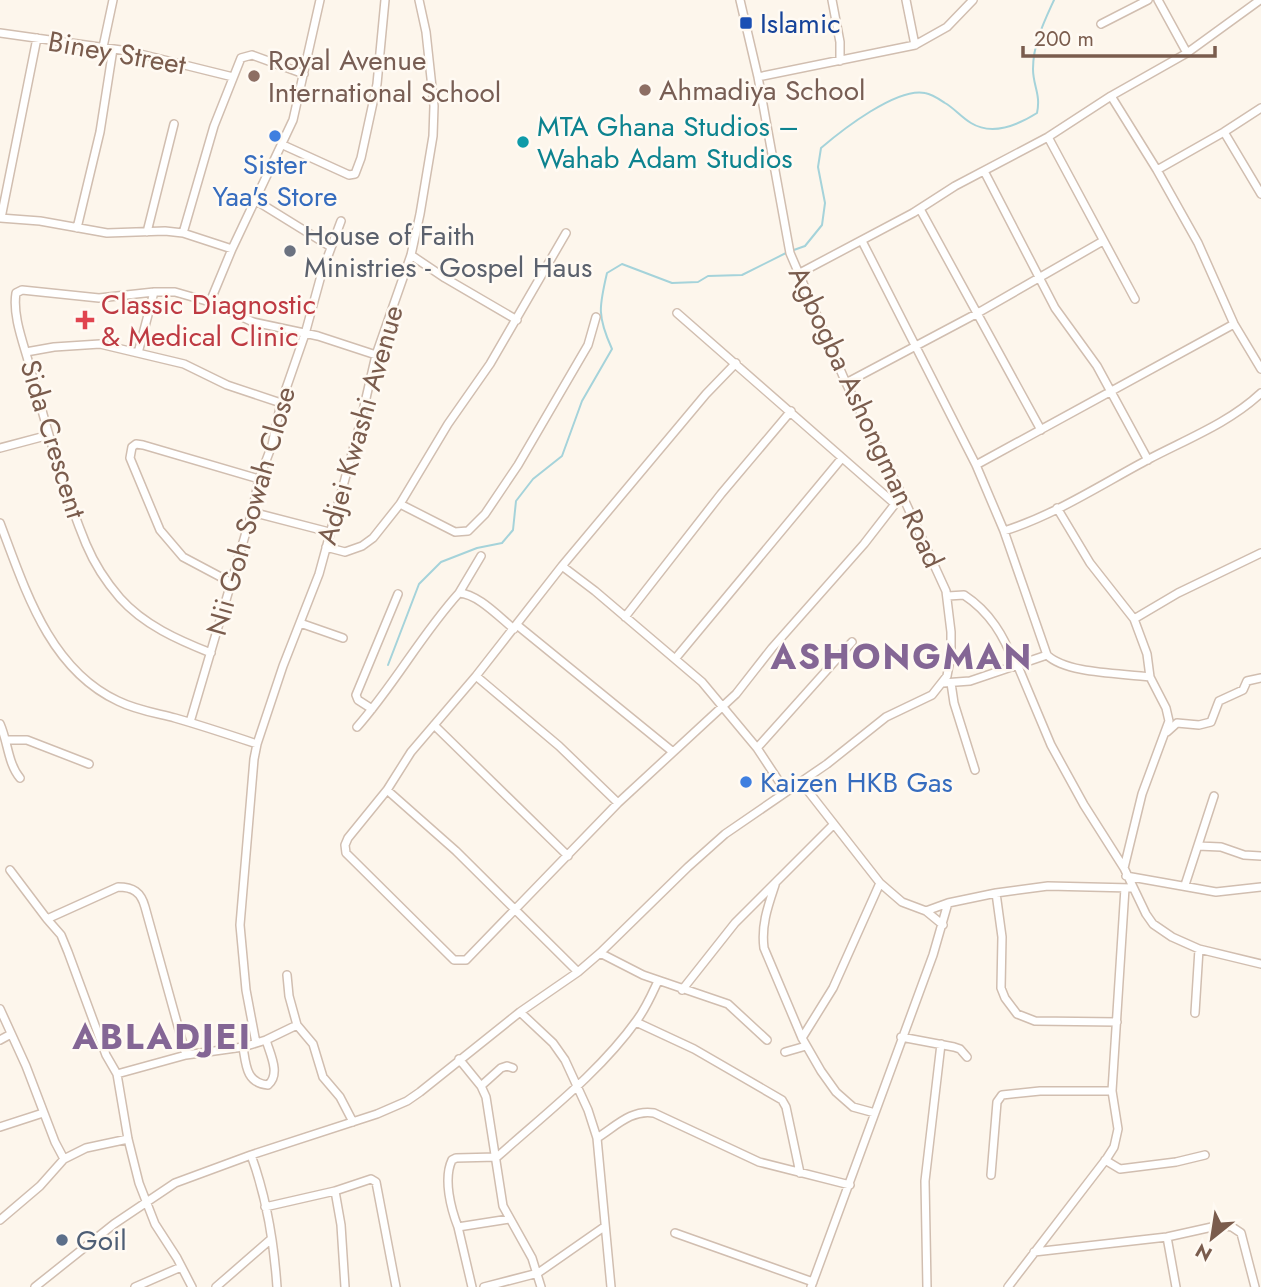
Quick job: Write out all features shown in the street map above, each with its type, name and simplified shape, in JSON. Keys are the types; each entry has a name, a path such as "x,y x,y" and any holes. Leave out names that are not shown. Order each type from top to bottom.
{"street":[{"path":"103,47 113,0"},
{"path":"210,302 232,248 293,120 320,0"},
{"path":"283,145 349,175 355,174 377,84 385,0"},
{"name":"Adjei Kwashi Avenue","path":"256,1043 246,990 240,925 257,744 283,666 319,573 376,355 411,255 420,214 433,136 434,106 426,32 419,0"},
{"name":"Agbogba Ashongman Road","path":"740,0 758,77 784,227 797,274 948,596 951,632 947,683"},
{"path":"832,0 840,42 840,61"},
{"path":"906,0 915,44"},
{"path":"758,77 915,44 931,38 947,27 973,0"},
{"path":"1101,24 1148,0"},
{"path":"1158,0 1187,53"},
{"path":"797,274 862,241 955,186 1048,136 1187,53 1260,0"},
{"name":"Biney Street","path":"0,33 113,48 233,77"},
{"path":"37,38 1,218 40,221 107,233 183,233 232,248"},
{"path":"77,228 100,132 113,48"},
{"path":"183,233 214,126 241,58 252,55 304,74"},
{"path":"1111,96 1198,243 1234,324 1261,369"},
{"path":"1157,170 1261,108"},
{"path":"147,232 174,124"},
{"path":"1224,132 1261,194"},
{"path":"1048,136 1135,299"},
{"path":"984,171 1055,308 1097,366 1148,460"},
{"path":"255,200 331,247"},
{"path":"920,209 1041,430"},
{"name":"Nii Goh Sowah Close","path":"190,722 232,583 259,479 272,445 281,403 341,221"},
{"path":"326,547 345,552 362,546 373,538 400,504 417,472 517,320 566,233"},
{"path":"862,241 976,465 1004,531 1047,655 1054,662 1070,668 1150,677"},
{"path":"846,383 976,314 1103,241"},
{"path":"411,255 517,320"},
{"name":"Sida Crescent","path":"211,653 140,617 118,597 87,546 49,435 17,316 15,296 18,291 99,298 175,292 210,302 253,322 318,335 376,355"},
{"path":"138,353 154,292"},
{"path":"677,313 895,504"},
{"path":"400,504 455,532 468,531 485,514 512,476 588,345 596,317"},
{"path":"976,465 1234,324"},
{"path":"26,352 100,344 184,364 228,385 281,403"},
{"path":"736,363 706,394 562,566 516,627 411,752 387,790 348,838 346,853 454,960 466,960 618,803 723,707 903,497"},
{"path":"1004,531 1058,508 1242,410 1261,393"},
{"path":"625,617 721,494 791,411"},
{"path":"0,448 49,435"},
{"path":"232,583 183,557 160,530 136,477 130,458 132,447 136,444 143,445 259,479"},
{"path":"675,659 842,458"},
{"path":"1058,508 1090,563 1133,619 1147,653 1150,677 1166,708 1169,721 1142,794 1125,872"},
{"path":"252,512 329,532"},
{"path":"0,523 25,590 41,623 55,646 86,681 121,703 257,744"},
{"path":"1133,619 1178,593 1261,553"},
{"path":"357,727 369,707 402,671 481,556"},
{"path":"562,566 702,682 757,748 786,792"},
{"path":"458,593 473,598 516,627 673,752"},
{"path":"369,707 358,700 356,695 398,594"},
{"path":"948,596 964,595 991,619 1004,640 1051,744 1125,872 1129,888 1112,1091 1118,1129 1114,1147 1008,1287"},
{"path":"300,624 344,638"},
{"path":"757,748 852,642"},
{"path":"35,1287 146,1201 175,1183 407,1101 432,1084 459,1059 520,1012 578,972 725,834 801,782 886,717 932,695 947,683 970,681 1047,655"},
{"path":"476,676 528,718 618,803"},
{"path":"1166,733 1177,723 1199,725 1211,722 1219,701 1243,690 1247,681 1261,678"},
{"path":"947,683 975,770"},
{"path":"0,724 14,770 20,778"},
{"path":"434,725 568,856"},
{"path":"7,740 27,740 89,764"},
{"path":"801,782 880,883 902,901 926,911 943,925"},
{"path":"387,790 436,833 578,972"},
{"path":"1185,885 1214,796"},
{"path":"682,990 735,923 833,825"},
{"path":"1198,846 1221,847 1244,855 1261,856"},
{"path":"10,870 61,935 68,951 106,1055 117,1074 139,1183 155,1224 192,1287"},
{"path":"1125,872 1227,892 1261,887"},
{"path":"802,1038 833,988 880,883"},
{"path":"775,885 765,914 764,948 802,1038 836,1092 853,1107 875,1113"},
{"path":"926,911 948,903 996,893 1070,885 1129,888"},
{"path":"47,919 118,887 128,887 136,891 145,906 186,1055"},
{"path":"1129,888 1153,924 1172,937 1199,949 1261,964"},
{"path":"996,893 1002,937 1002,988 1005,998 1017,1014 1035,1021 1117,1022"},
{"path":"675,1233 812,1284 943,925 948,903"},
{"path":"1195,1013 1199,949"},
{"path":"600,953 658,981 728,1004 767,1040"},
{"path":"287,975 289,996 297,1025 313,1044 323,1077 340,1097 353,1122"},
{"path":"472,1287 451,1204 450,1164 456,1158 496,1157 579,1085 636,1022 658,981"},
{"path":"0,1009 64,1159"},
{"path":"520,1012 553,1043 579,1085 597,1138 611,1287"},
{"path":"636,1022 694,1049 782,1100 786,1107 800,1173"},
{"path":"117,1074 186,1055 243,1047 266,1040 297,1025"},
{"path":"0,1040 11,1034"},
{"path":"901,1037 960,1049 967,1057"},
{"path":"243,1047 247,1071 251,1078 258,1084 268,1085 273,1082 275,1074 266,1040"},
{"path":"927,1287 925,1181 941,1045"},
{"path":"785,1052 806,1046"},
{"path":"459,1059 481,1086 486,1097 500,1196 509,1219 532,1258 541,1287"},
{"path":"481,1086 501,1068 513,1068"},
{"path":"991,1175 997,1102 1002,1095 1040,1091 1112,1091"},
{"path":"0,1127 44,1113"},
{"path":"597,1138 635,1114 654,1113 759,1162 850,1185"},
{"path":"0,1220 40,1186 64,1159 86,1148 128,1139"},
{"path":"251,1155 265,1207 277,1287"},
{"path":"1105,1160 1120,1169 1176,1162 1205,1155"},
{"path":"265,1207 335,1191 371,1179 376,1182 396,1287"},
{"path":"335,1191 341,1225 345,1287"},
{"path":"458,1227 509,1219"},
{"path":"1034,1252 1167,1237 1221,1225 1241,1233 1255,1287"},
{"path":"484,1287 538,1273 604,1227"},
{"path":"1167,1237 1176,1287"},
{"path":"216,1287 270,1240"},
{"path":"135,1287 181,1267"}],"waterway":[{"path":"791,251 805,246 822,225 825,203 818,167 821,148 885,103 913,93 928,94 971,123 988,129 1013,125 1037,113 1033,60 1040,33 1054,0"},
{"path":"388,665 419,584 441,562 477,548 502,543 513,530 516,501 533,479 562,456 582,401 612,349 601,311 607,273 622,264 672,283 698,282 708,276 742,275 786,253"}],"place":[{"name":"Islamic","path":"746,23"},
{"name":"Royal Avenue International School","path":"254,76"},
{"name":"Ahmadiya School","path":"645,90"},
{"name":"Sister Yaa's Store","path":"275,136"},
{"name":"MTA Ghana Studios – Wahab Adam Studios","path":"523,142"},
{"name":"House of Faith Ministries - Gospel Haus","path":"290,251"},
{"name":"Classic Diagnostic & Medical Clinic","path":"85,320"},
{"name":"Kaizen HKB Gas","path":"746,782"},
{"name":"Goil","path":"62,1240"}],"district":[{"name":"ASHONGMAN","path":"902,657"},
{"name":"ABLADJEI","path":"162,1037"}]}
